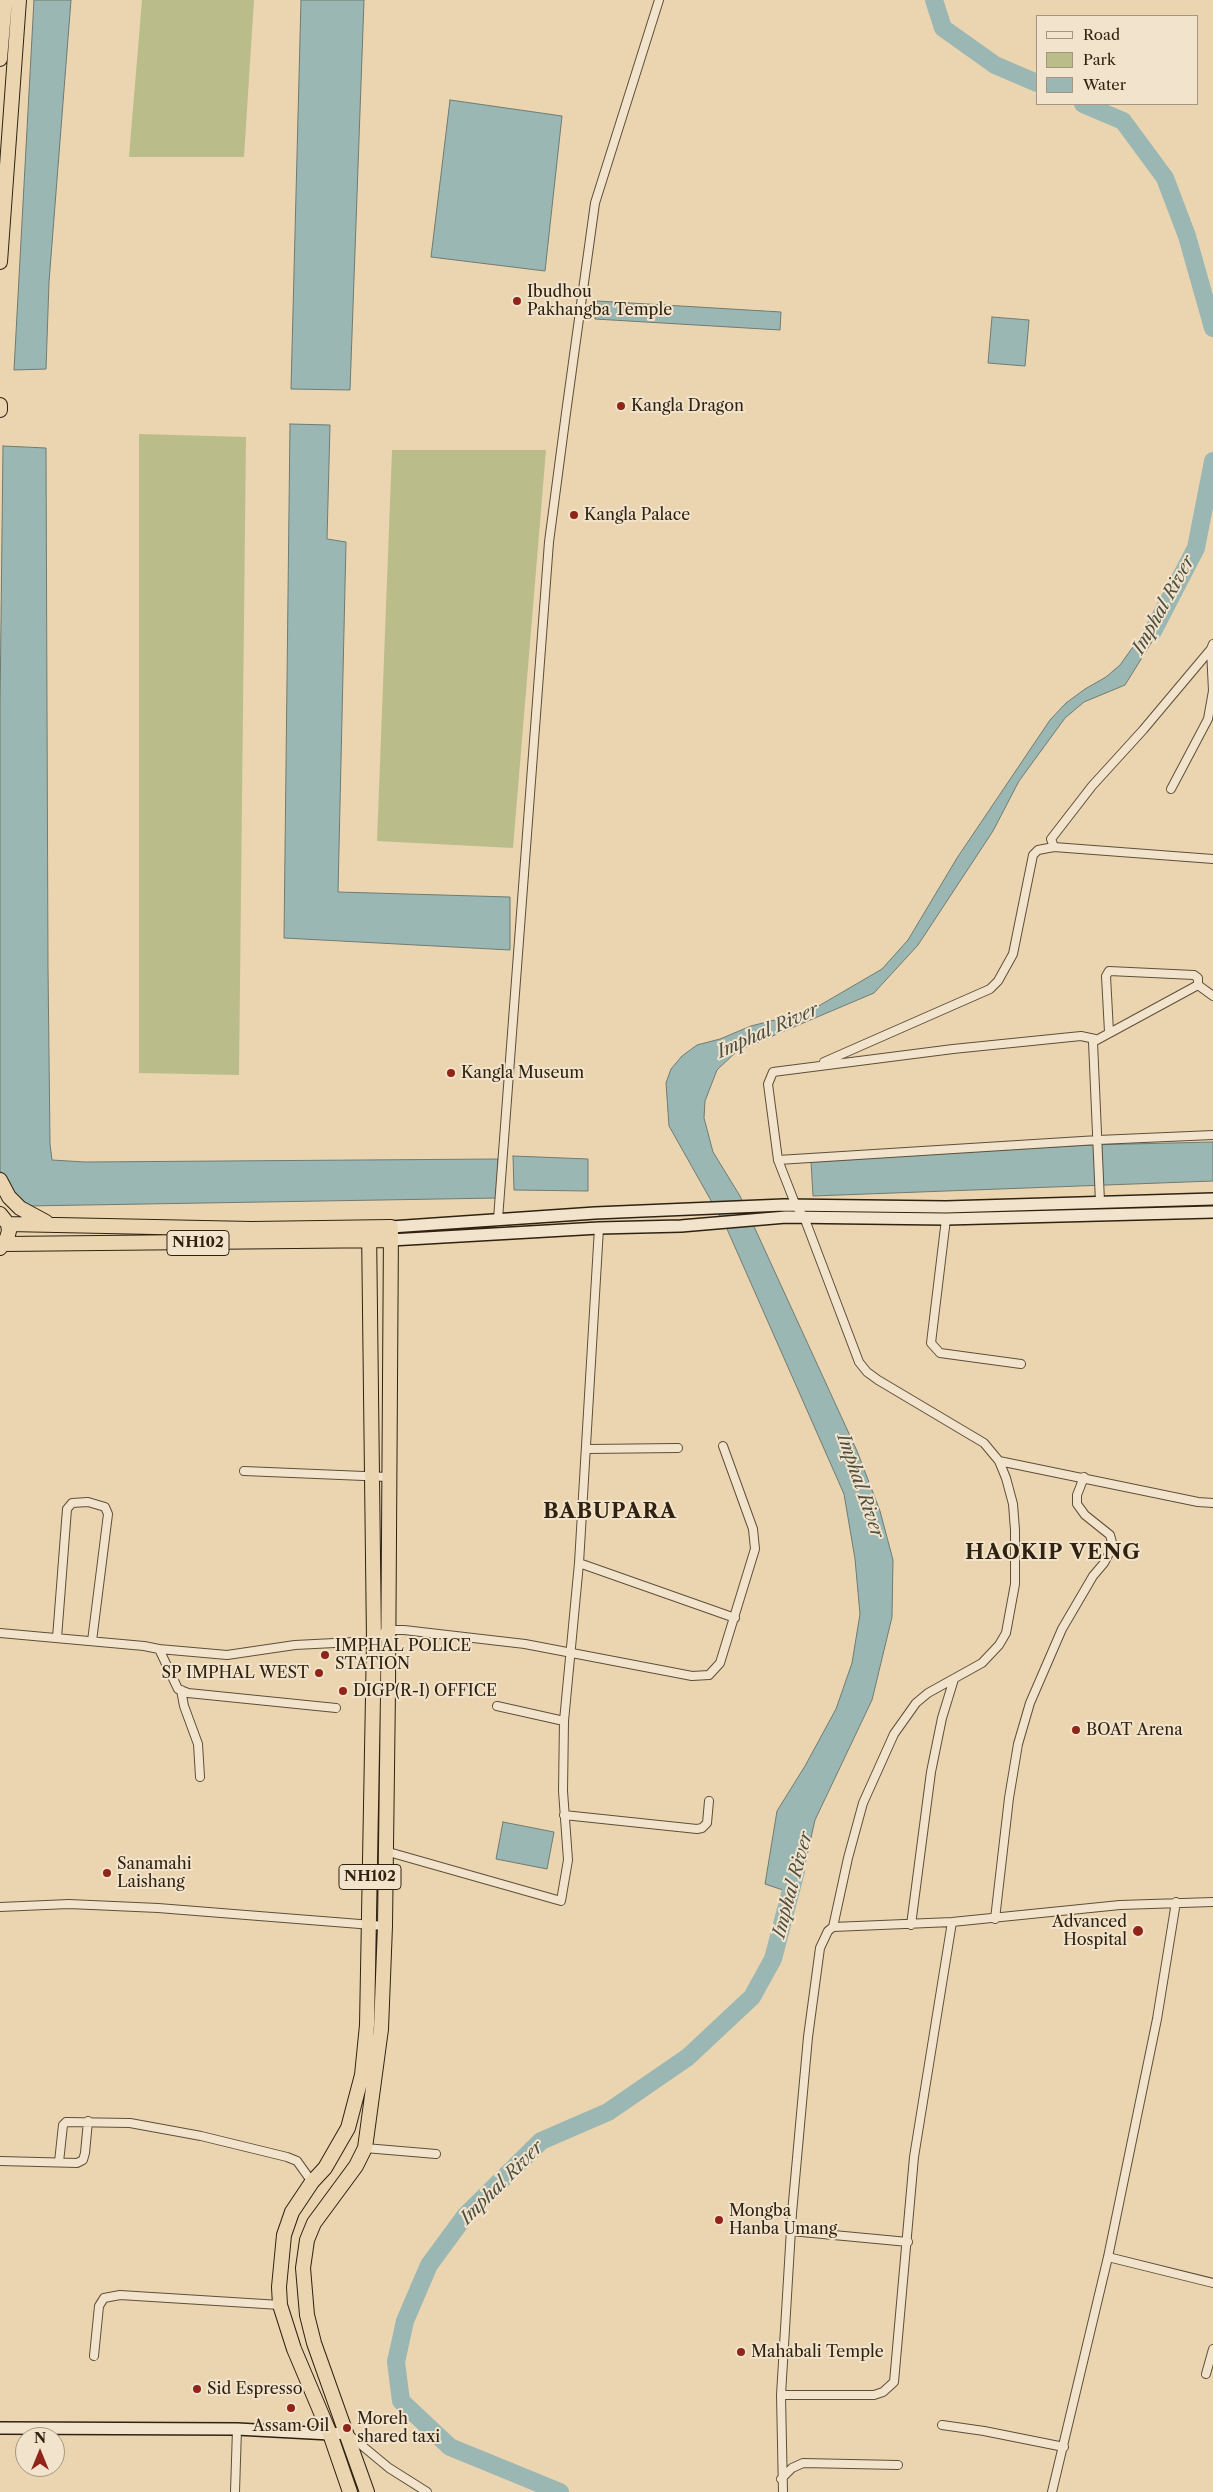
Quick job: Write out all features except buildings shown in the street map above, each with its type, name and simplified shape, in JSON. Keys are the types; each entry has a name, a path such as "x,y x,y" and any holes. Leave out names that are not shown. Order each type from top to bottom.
{"highway":[{"path":"0,59 5,0"},
{"path":"0,262 19,0"},
{"path":"0,405 0,410"},
{"path":"0,1180 9,1197 20,1208 28,1214 54,1225"},
{"path":"2,1246 7,1238 4,1219"},
{"name":"NH102","path":"4,1219 54,1225 369,1234"},
{"name":"NH102","path":"2,1246 391,1233 385,1926 381,2029 365,2148 356,2166 314,2223 306,2240 303,2268 306,2315 321,2367 367,2492"},
{"name":"NH102","path":"350,2492 330,2434 294,2349 280,2305 280,2270 284,2236 292,2212 312,2182 325,2168 348,2128 358,2096 367,2025 374,1641 369,1234"},
{"path":"372,1378 390,1378"}],"street":[{"path":"498,1220 549,542 563,433 595,203 659,0"},
{"path":"1171,789 1208,719 1213,691 1212,647"},
{"path":"1054,847 1052,836 1212,647"},
{"path":"816,1066 990,989 998,980 1013,954 1033,855 1038,850 1054,847 1213,859"},
{"path":"1109,1032 1106,976 1109,971 1194,975 1198,978 1198,985"},
{"path":"1198,985 1213,996"},
{"path":"783,2492 781,2479 781,2395 791,2231 808,2037 820,1948 824,1938 834,1927 848,1858 863,1803 890,1743 916,1703 928,1693 982,1664 1006,1633 1015,1584 1015,1530 1013,1504 999,1461 984,1443 867,1372 853,1347 804,1217 790,1206 778,1160 768,1084 769,1077 777,1071 992,1045 1080,1036 1095,1039 1198,985"},
{"path":"1095,1039 1092,1046 1100,1202"},
{"path":"778,1160 1098,1140 1213,1135"},
{"path":"391,1233 498,1220 595,1213 790,1206 946,1207 1213,1199"},
{"path":"391,1233 681,1226 804,1217 946,1219 1213,1212"},
{"path":"946,1219 931,1343 940,1353 1021,1364"},
{"path":"385,1851 561,1901 568,1860 564,1815 564,1722 580,1563 599,1228"},
{"path":"0,1633 92,1640 158,1650 227,1655 295,1645 374,1641 387,1630 435,1632 525,1644 692,1676 709,1675 720,1664 753,1560 755,1540 753,1529 723,1446"},
{"path":"587,1449 678,1448"},
{"path":"999,1461 1179,1498 1213,1503"},
{"path":"244,1470 388,1478"},
{"path":"995,1919 1009,1798 1018,1744 1030,1703 1062,1629 1093,1576 1104,1564 1113,1546 1110,1535 1085,1515 1077,1504 1077,1495 1084,1477"},
{"path":"57,1638 67,1509 72,1503 88,1502 105,1507 108,1514 92,1640"},
{"path":"580,1563 735,1618"},
{"path":"158,1650 178,1689 181,1690 336,1708"},
{"path":"911,1925 931,1772 942,1718 954,1679"},
{"path":"181,1690 184,1706 198,1744 200,1777"},
{"path":"497,1706 564,1722"},
{"path":"564,1815 697,1829 702,1828 707,1823 709,1801"},
{"path":"1052,2492 1108,2256 1157,2019 1176,1902"},
{"path":"834,1927 911,1925 995,1919 1120,1905 1213,1902"},
{"path":"0,1907 69,1904 138,1907 385,1926"},
{"path":"781,2395 874,2395 889,2388 894,2382 908,2242 914,2157 952,1922"},
{"path":"59,2162 63,2125 70,2121 88,2121 155,2127 287,2156 297,2162 312,2182"},
{"path":"0,2160 77,2163 83,2160 86,2153 88,2121"},
{"path":"365,2148 436,2154"},
{"path":"791,2231 908,2242"},
{"path":"1108,2256 1213,2284"},
{"path":"94,2356 99,2306 104,2298 120,2295 280,2305"},
{"path":"1206,2374 1213,2349"},
{"path":"942,2425 984,2431 1064,2447"},
{"path":"0,2428 237,2429 330,2434 346,2433 389,2468 427,2492"},
{"path":"235,2492 237,2429"},
{"path":"781,2479 792,2468 803,2463 898,2465"}],"green space":[{"path":"142,0 254,0 244,157 129,157"},
{"path":"139,434 246,437 239,1075 139,1073"},
{"path":"392,450 546,450 513,848 377,841"}],"water":[{"path":"34,0 71,0 49,282 46,369 14,370"},
{"path":"301,0 364,0 350,390 291,389"},
{"path":"450,100 562,116 545,271 431,257"},
{"path":"597,301 781,312 780,330 595,319"},
{"path":"992,317 1029,320 1025,366 988,363"},
{"path":"290,424 330,425 327,539 346,542 338,892 510,897 510,950 284,938"},
{"path":"3,446 46,448 48,967 50,1144 52,1160 85,1162 498,1159 498,1198 27,1206 8,1188 0,1170 0,708"},
{"path":"1165,602 1158,632 1125,685 1084,702 1065,718 1019,781 993,831 918,945 874,993 737,1051 717,1070 705,1101 704,1118 713,1152 740,1196 857,1451 880,1511 893,1560 892,1617 872,1700 815,1820 798,1895 765,1884 777,1811 805,1766 836,1709 852,1663 860,1614 855,1559 844,1494 727,1229 669,1126 666,1083 671,1069 682,1056 697,1045 720,1039 751,1026 810,1011 882,969 908,940 957,858 1050,720 1066,703 1106,677 1120,665"},
{"path":"1213,1142 1213,1181 813,1196 811,1161 1088,1145"},
{"path":"513,1156 588,1159 588,1191 514,1190"},
{"path":"503,1822 554,1832 547,1869 496,1859"}],"waterway":[{"name":"Imphal River","path":"934,0 943,28 995,65 1036,83"},
{"name":"Imphal River","path":"1085,105 1123,121 1165,178 1187,236 1213,328"},
{"name":"Imphal River","path":"1152,633 1196,548 1213,461"},
{"name":"Imphal River","path":"560,2492 450,2447 401,2401 396,2362 405,2321 429,2265 465,2216 541,2141 608,2112 688,2057 752,1997 773,1959 796,1871"}],"place":[{"name":"Ibudhou Pakhangba Temple","path":"517,301"},
{"name":"Kangla Dragon","path":"621,406"},
{"name":"Kangla Palace","path":"574,515"},
{"name":"Kangla Museum","path":"451,1073"},
{"name":"IMPHAL POLICE STATION","path":"325,1655"},
{"name":"SP IMPHAL WEST","path":"319,1673"},
{"name":"DIGP(R-I) OFFICE","path":"343,1691"},
{"name":"BOAT Arena","path":"1076,1730"},
{"name":"Sanamahi Laishang","path":"107,1873"},
{"name":"Advanced Hospital","path":"1138,1931"},
{"name":"Mongba Hanba Umang","path":"719,2220"},
{"name":"Mahabali Temple","path":"741,2352"},
{"name":"Sid Espresso","path":"197,2389"},
{"name":"Assam Oil","path":"291,2408"},
{"name":"Moreh shared taxi","path":"347,2428"}],"district":[{"name":"BABUPARA","path":"610,1512"},
{"name":"HAOKIP VENG","path":"1053,1553"}]}
